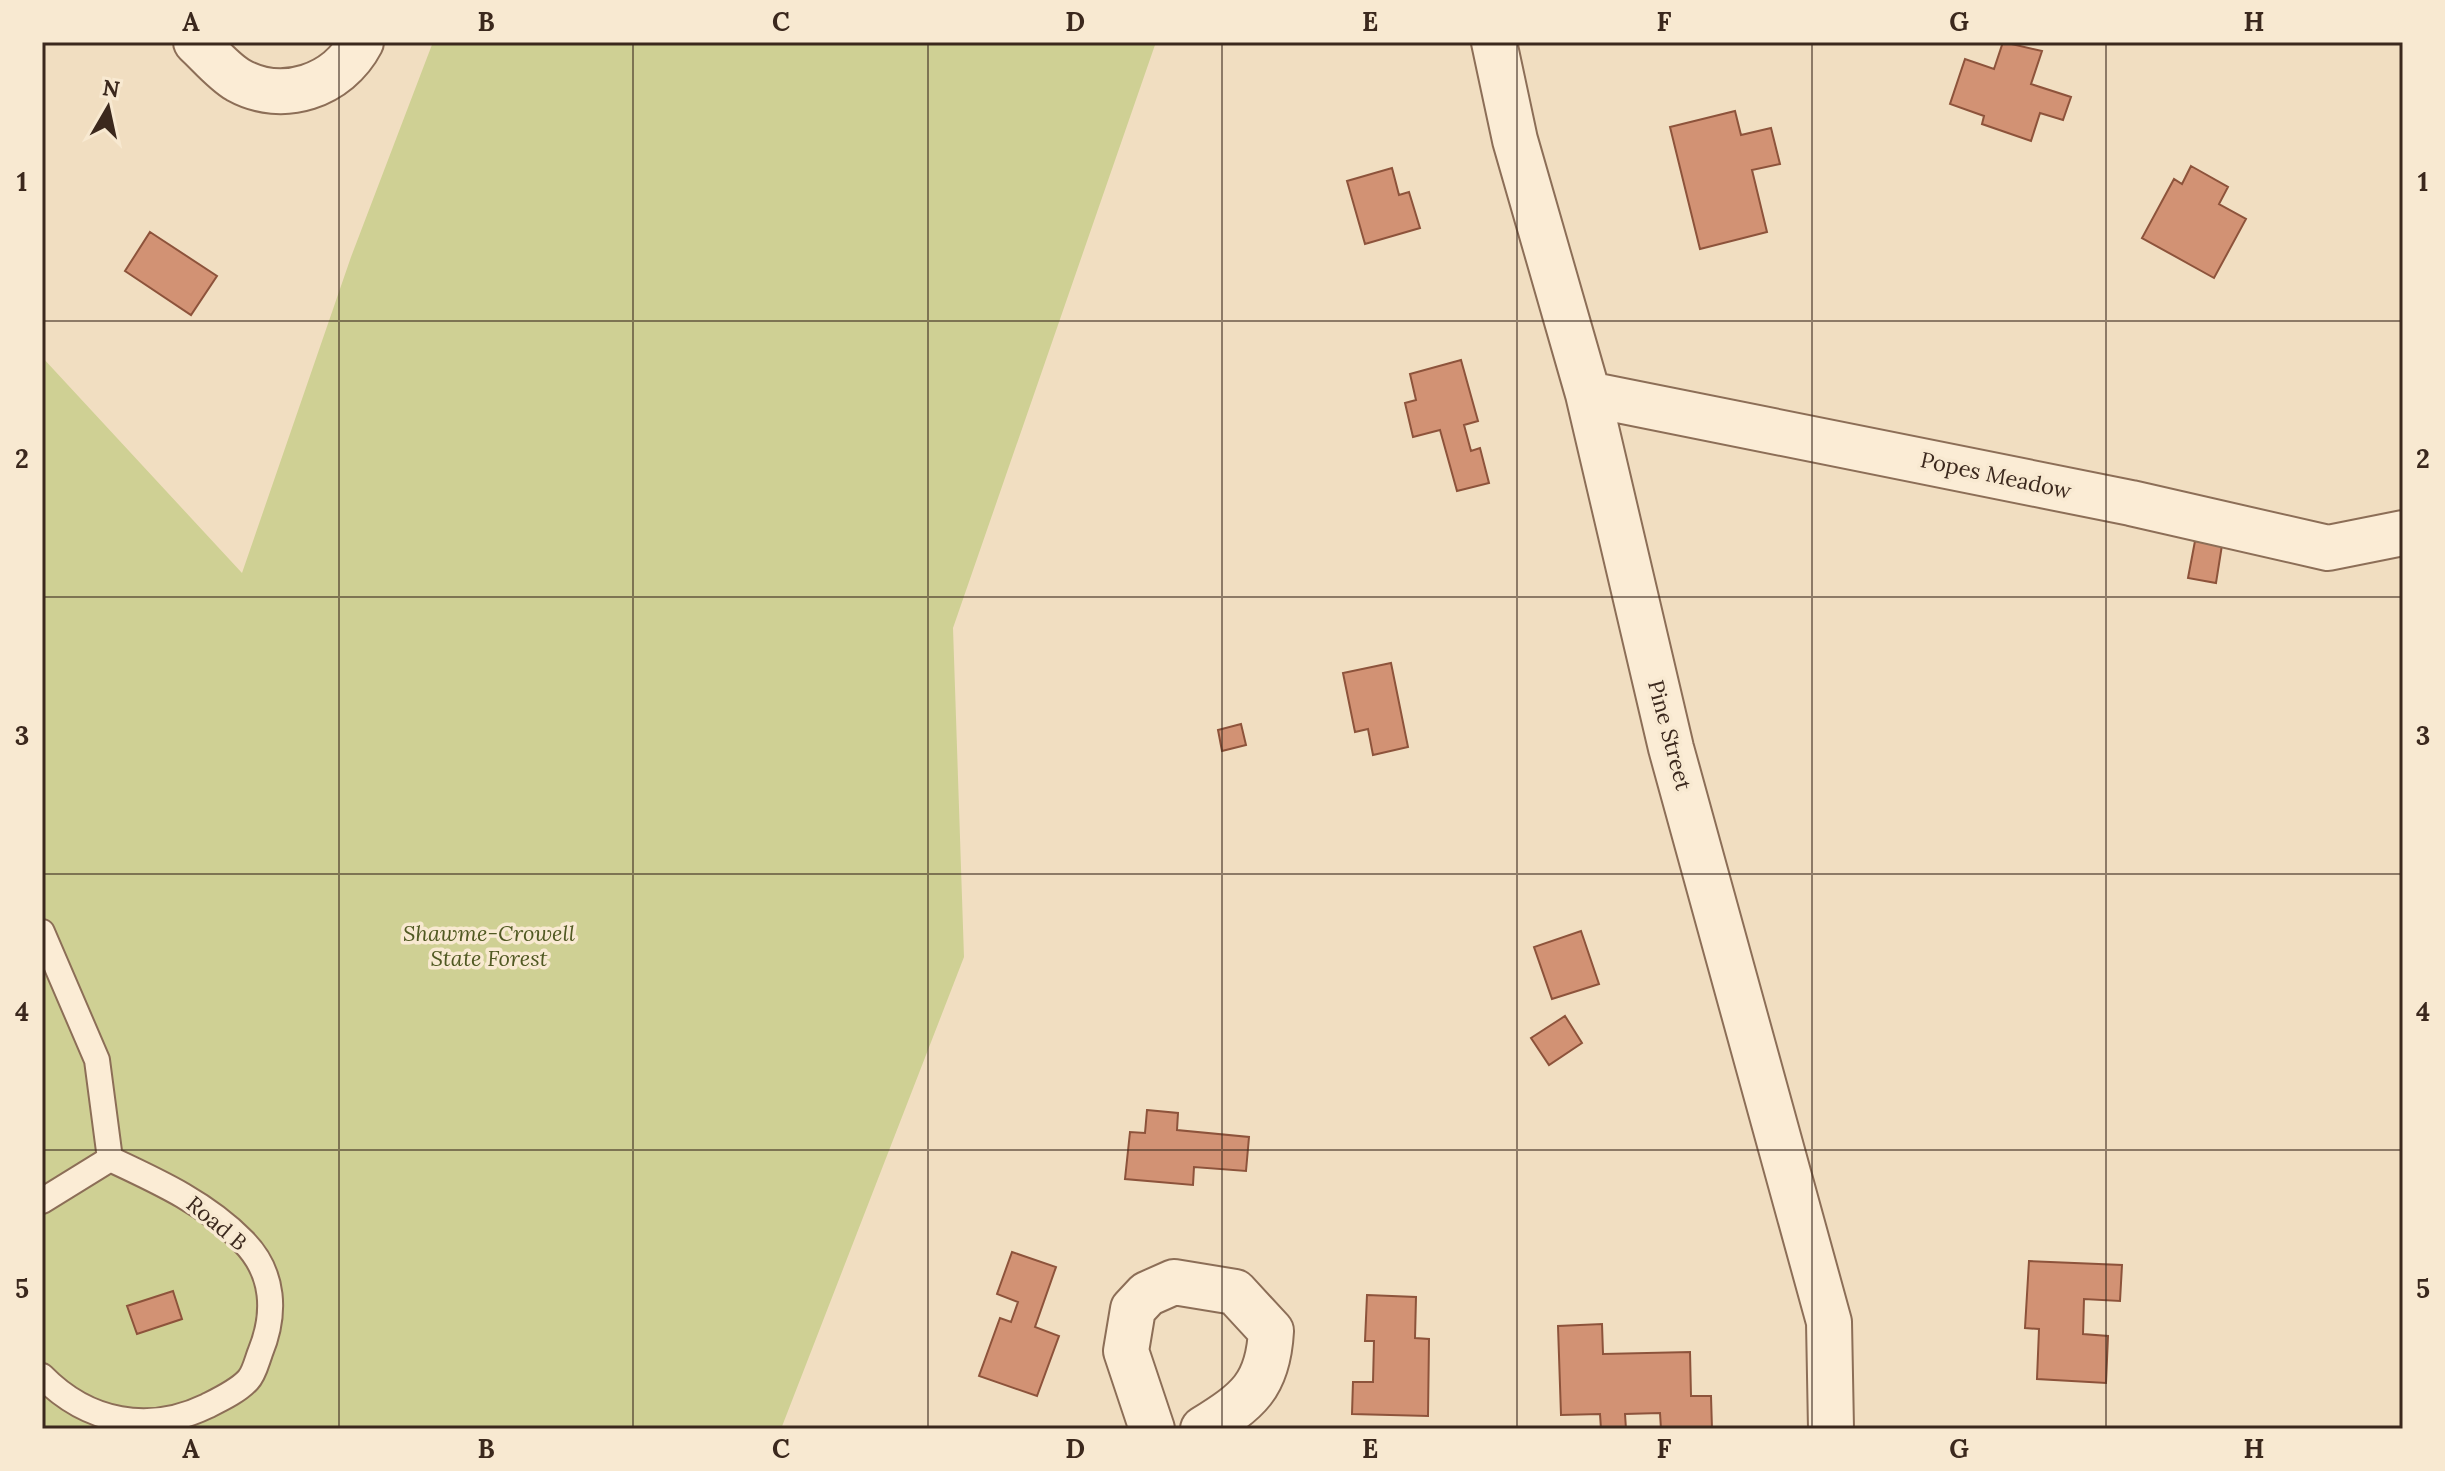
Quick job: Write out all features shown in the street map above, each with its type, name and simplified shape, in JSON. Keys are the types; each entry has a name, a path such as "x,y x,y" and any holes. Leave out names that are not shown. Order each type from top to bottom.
{"street":[{"path":"196,42 237,79 265,90 294,90 314,87 335,74 361,42"},
{"name":"Pine Street","path":"1494,42 1515,140 1588,394 1671,748 1829,1322 1831,1429"},
{"name":"Popes Meadow","path":"1588,394 2116,500 2328,548 2403,533"},
{"path":"1152,1429 1126,1351 1128,1326 1133,1309 1147,1294 1174,1282 1235,1292 1271,1331 1270,1353 1258,1387 1236,1408 1203,1429"}],"lane":[{"path":"42,932 97,1060 110,1159 42,1201"},
{"name":"Road B","path":"42,1376 60,1395 106,1417 140,1424 182,1418 221,1399 250,1379 271,1327 270,1284 245,1242 184,1195 110,1159"}],"green space":[{"name":"Shawme-Crowell State Forest","path":"433,42 1156,42 953,628 964,957 781,1429 42,1429 42,357 242,573 351,257"}],"building":[{"path":"2003,42 2042,51 2031,84 2071,97 2063,120 2040,113 2031,141 1982,124 1984,116 1950,104 1965,59 1994,69"},
{"path":"1735,111 1741,135 1771,128 1780,164 1752,170 1767,232 1700,249 1670,127"},
{"path":"2191,166 2228,187 2219,204 2246,219 2214,278 2142,238 2174,179 2182,184"},
{"path":"1392,168 1399,195 1409,192 1420,228 1365,244 1347,181"},
{"path":"150,232 217,276 191,315 125,271"},
{"path":"1461,360 1478,421 1464,425 1471,451 1480,448 1489,483 1457,491 1440,430 1413,437 1405,403 1416,400 1410,374"},
{"path":"2195,541 2222,545 2216,583 2188,578"},
{"path":"1391,663 1408,747 1373,755 1368,729 1355,732 1343,673"},
{"path":"1241,724 1246,745 1222,751 1218,730"},
{"path":"1581,931 1599,984 1552,999 1534,947"},
{"path":"1565,1016 1582,1043 1549,1065 1531,1038"},
{"path":"1147,1110 1178,1113 1177,1130 1249,1137 1246,1171 1194,1167 1193,1185 1125,1179 1130,1132 1145,1133"},
{"path":"1012,1252 1056,1267 1035,1327 1059,1336 1037,1396 979,1376 1000,1318 1011,1322 1018,1302 997,1294"},
{"path":"2029,1261 2122,1265 2120,1301 2084,1299 2083,1334 2108,1336 2106,1383 2037,1379 2039,1329 2025,1328"},
{"path":"173,1291 182,1319 137,1334 127,1306"},
{"path":"1367,1295 1416,1297 1415,1338 1429,1339 1428,1416 1352,1414 1353,1382 1373,1382 1374,1341 1365,1341"},
{"path":"1602,1324 1603,1354 1690,1352 1691,1396 1711,1396 1712,1429 1661,1429 1660,1413 1625,1414 1626,1429 1601,1429 1600,1414 1561,1415 1558,1326"}]}
